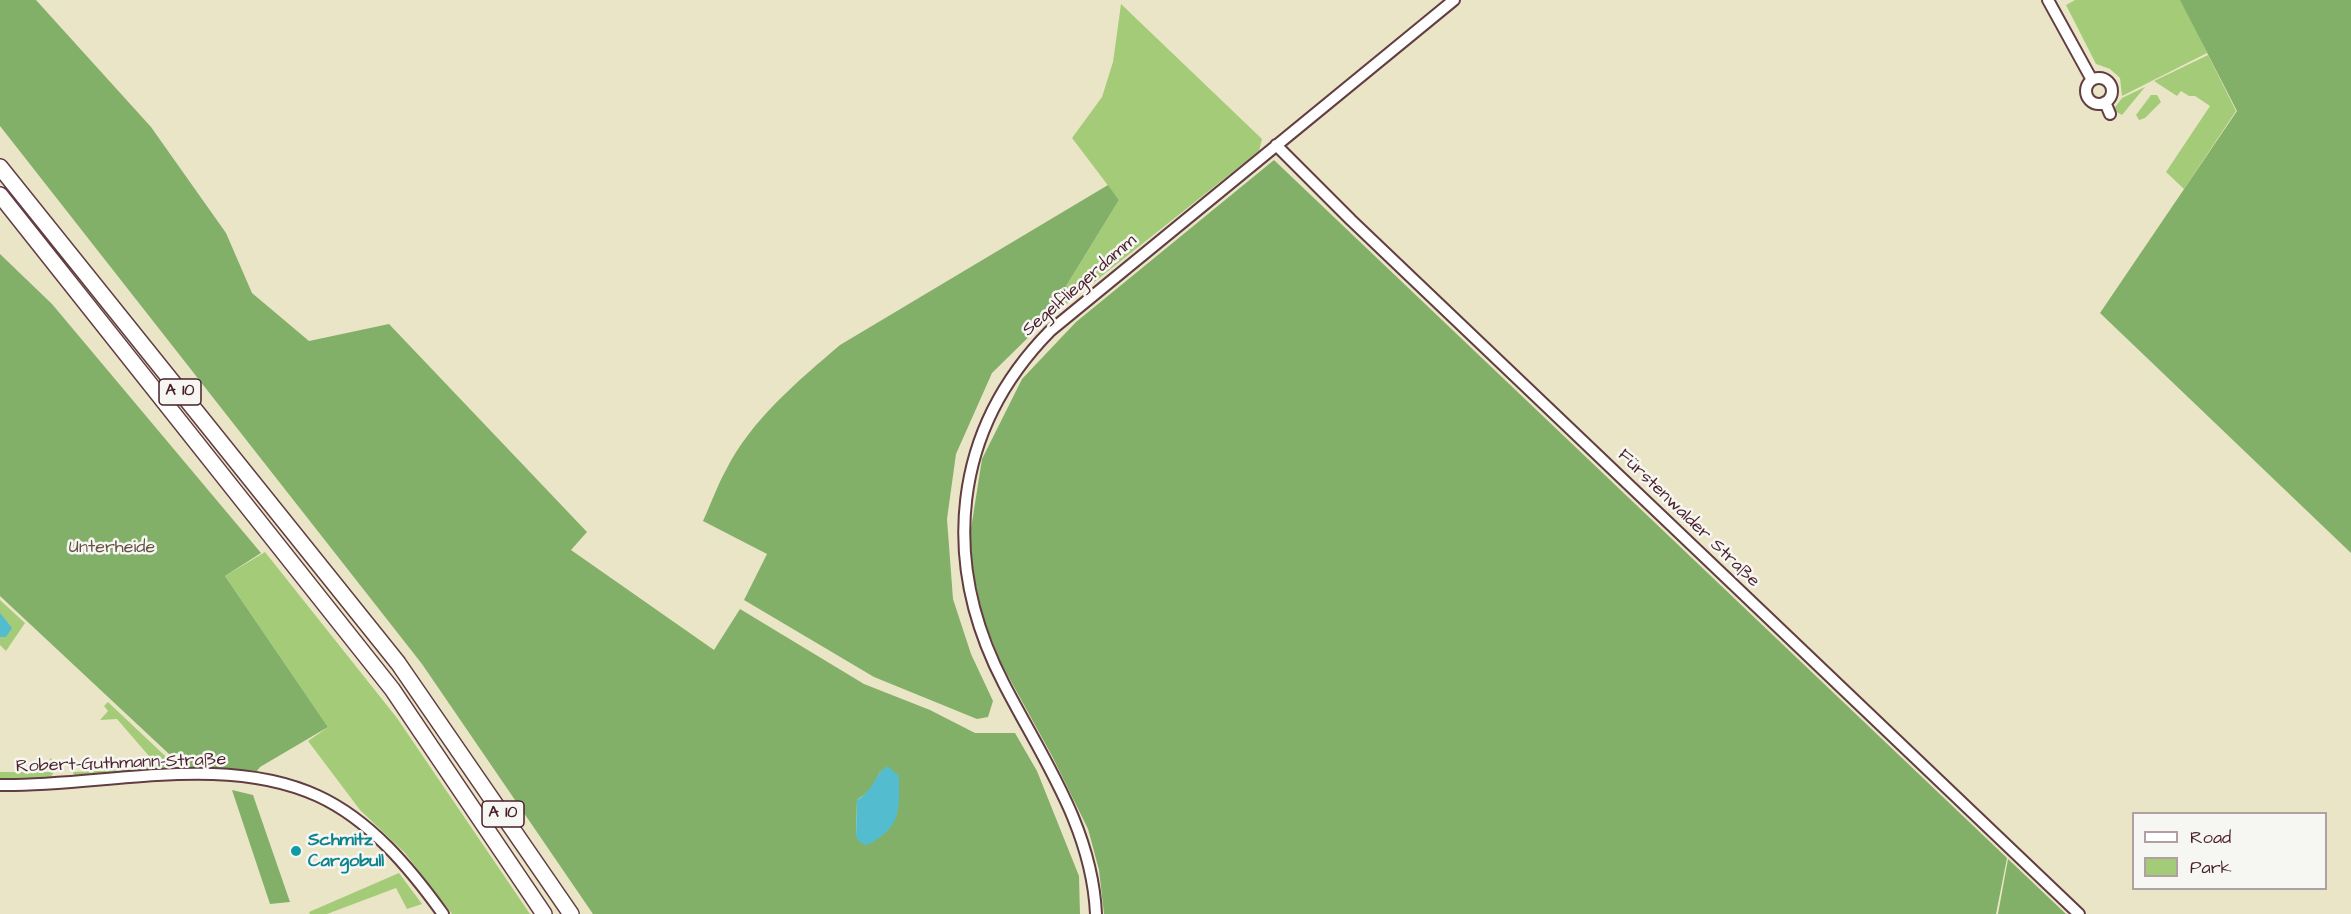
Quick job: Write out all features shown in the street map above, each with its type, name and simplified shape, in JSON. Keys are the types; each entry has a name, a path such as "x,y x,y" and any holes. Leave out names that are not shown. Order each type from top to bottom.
{"highway":[{"name":"A 10","path":"0,167 398,663 570,910"},
{"name":"A 10","path":"0,195 392,689 544,914"}],"street":[{"name":"Segelfliegerdamm","path":"1096,914 1088,860 1071,811 1004,684 976,620 968,582 964,543 970,474 982,434 1002,391 1038,343 1074,309 1454,0"},
{"path":"2048,0 2092,80"},
{"path":"2100,78 2110,86 2111,94 2105,102 2093,102 2088,97 2087,86 2092,80 2100,78"},
{"path":"2105,102 2110,114"},
{"name":"Fürstenwalder Straße","path":"1276,145 1351,220 2079,914"},
{"name":"Robert-Guthmann-Straße","path":"0,786 225,775 303,790 341,809 371,832 419,881 443,914"}],"green space":[{"path":"0,0 36,0 151,127 226,233 252,293 309,341 389,324 587,532 571,550 714,650 740,609 864,684 930,710 975,733 1015,733 1037,771 1079,876 1080,914 593,914 422,664 0,126","holes":["881,770 856,837 857,800 872,789"]},
{"path":"2075,0 2181,0 2207,53 2122,96 2120,78 2110,69 2096,64 2066,5"},
{"path":"2180,0 2351,0 2351,553 2100,313 2237,111"},
{"path":"1121,4 1262,139 1259,151 1044,322 1119,200 1072,138 1102,97 1113,62"},
{"path":"2208,55 2236,111 2184,189 2166,172 2210,106 2195,96 2189,96 2181,91 2177,96 2154,81"},
{"path":"2145,87 2122,115 2113,110 2122,98"},
{"path":"2151,95 2157,95 2161,102 2145,118 2139,120 2136,115"},
{"path":"1274,160 2007,858 1996,914 1104,914 1099,870 1088,829 1052,756 1001,663 983,618 973,572 970,535 982,459 1022,379 1076,322"},
{"path":"1108,185 1119,200 1044,322 992,373 956,454 947,519 953,599 971,654 993,701 988,717 977,719 874,677 744,600 767,554 703,521 736,452 762,418 792,387 840,345"},
{"name":"Unterheide","path":"0,254 52,304 261,553 225,576 328,727 260,767 257,771 184,768 0,596"},
{"path":"265,552 397,718 530,914 452,914 405,853 360,810 308,741 328,727 225,576"},
{"path":"0,600 25,623 6,651 0,645"},
{"path":"108,702 180,770 75,777 73,772 145,769 145,764 150,767 155,763 117,719 100,720 108,711 104,706"},
{"path":"50,758 54,761 54,772 50,778 0,780 0,772 50,772"},
{"path":"232,790 253,795 290,902 270,904"},
{"path":"2008,859 2066,914 1998,914"},
{"path":"399,873 422,904 407,909 396,888 327,914 310,914 309,912"}],"water":[{"path":"0,613 12,628 6,637 0,637"},
{"path":"887,766 899,776 896,817 887,832 867,845 861,843 856,837 857,800 863,796"}],"place":[{"name":"Schmitz Cargobull","path":"296,851"}]}
